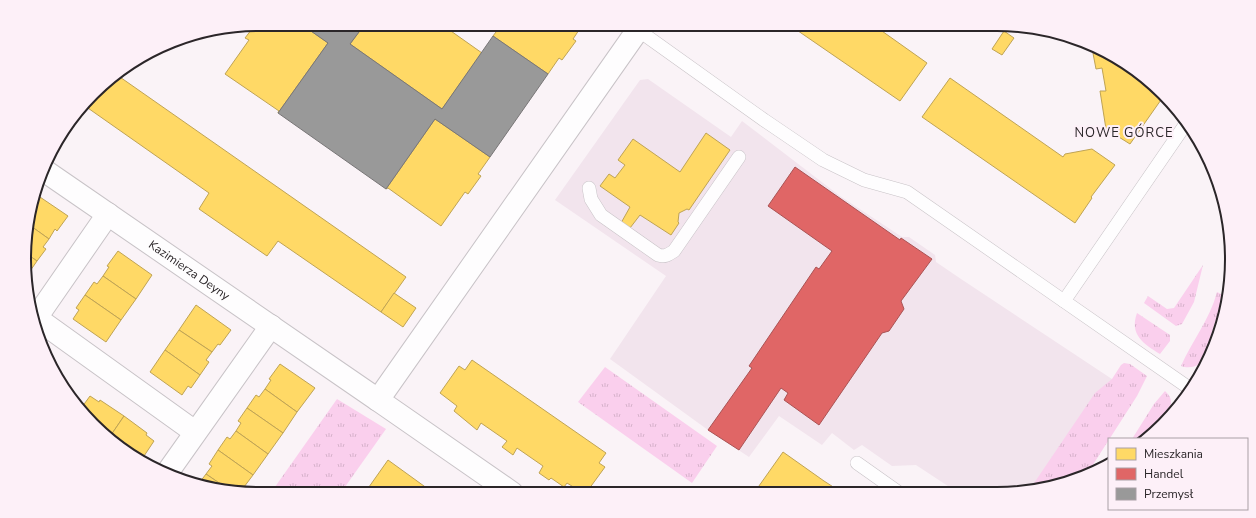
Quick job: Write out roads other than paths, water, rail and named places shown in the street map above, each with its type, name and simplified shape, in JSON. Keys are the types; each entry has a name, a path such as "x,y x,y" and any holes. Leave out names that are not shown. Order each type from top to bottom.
{"street":[{"path":"378,400 637,31"},
{"name":"Kazimierza Deyny","path":"48,173 503,487"},
{"path":"37,311 108,214"},
{"path":"40,320 195,432"},
{"path":"170,469 271,326"}],"lane":[{"path":"645,31 764,120 823,160 864,180 907,192 1187,386"},
{"path":"1064,301 1183,127"},
{"path":"589,188 592,199 601,215 658,255 664,256 674,251 739,157"},
{"path":"856,463 891,487"}],"district":[{"name":"NOWE GÓRCE","path":"1124,132"}]}
